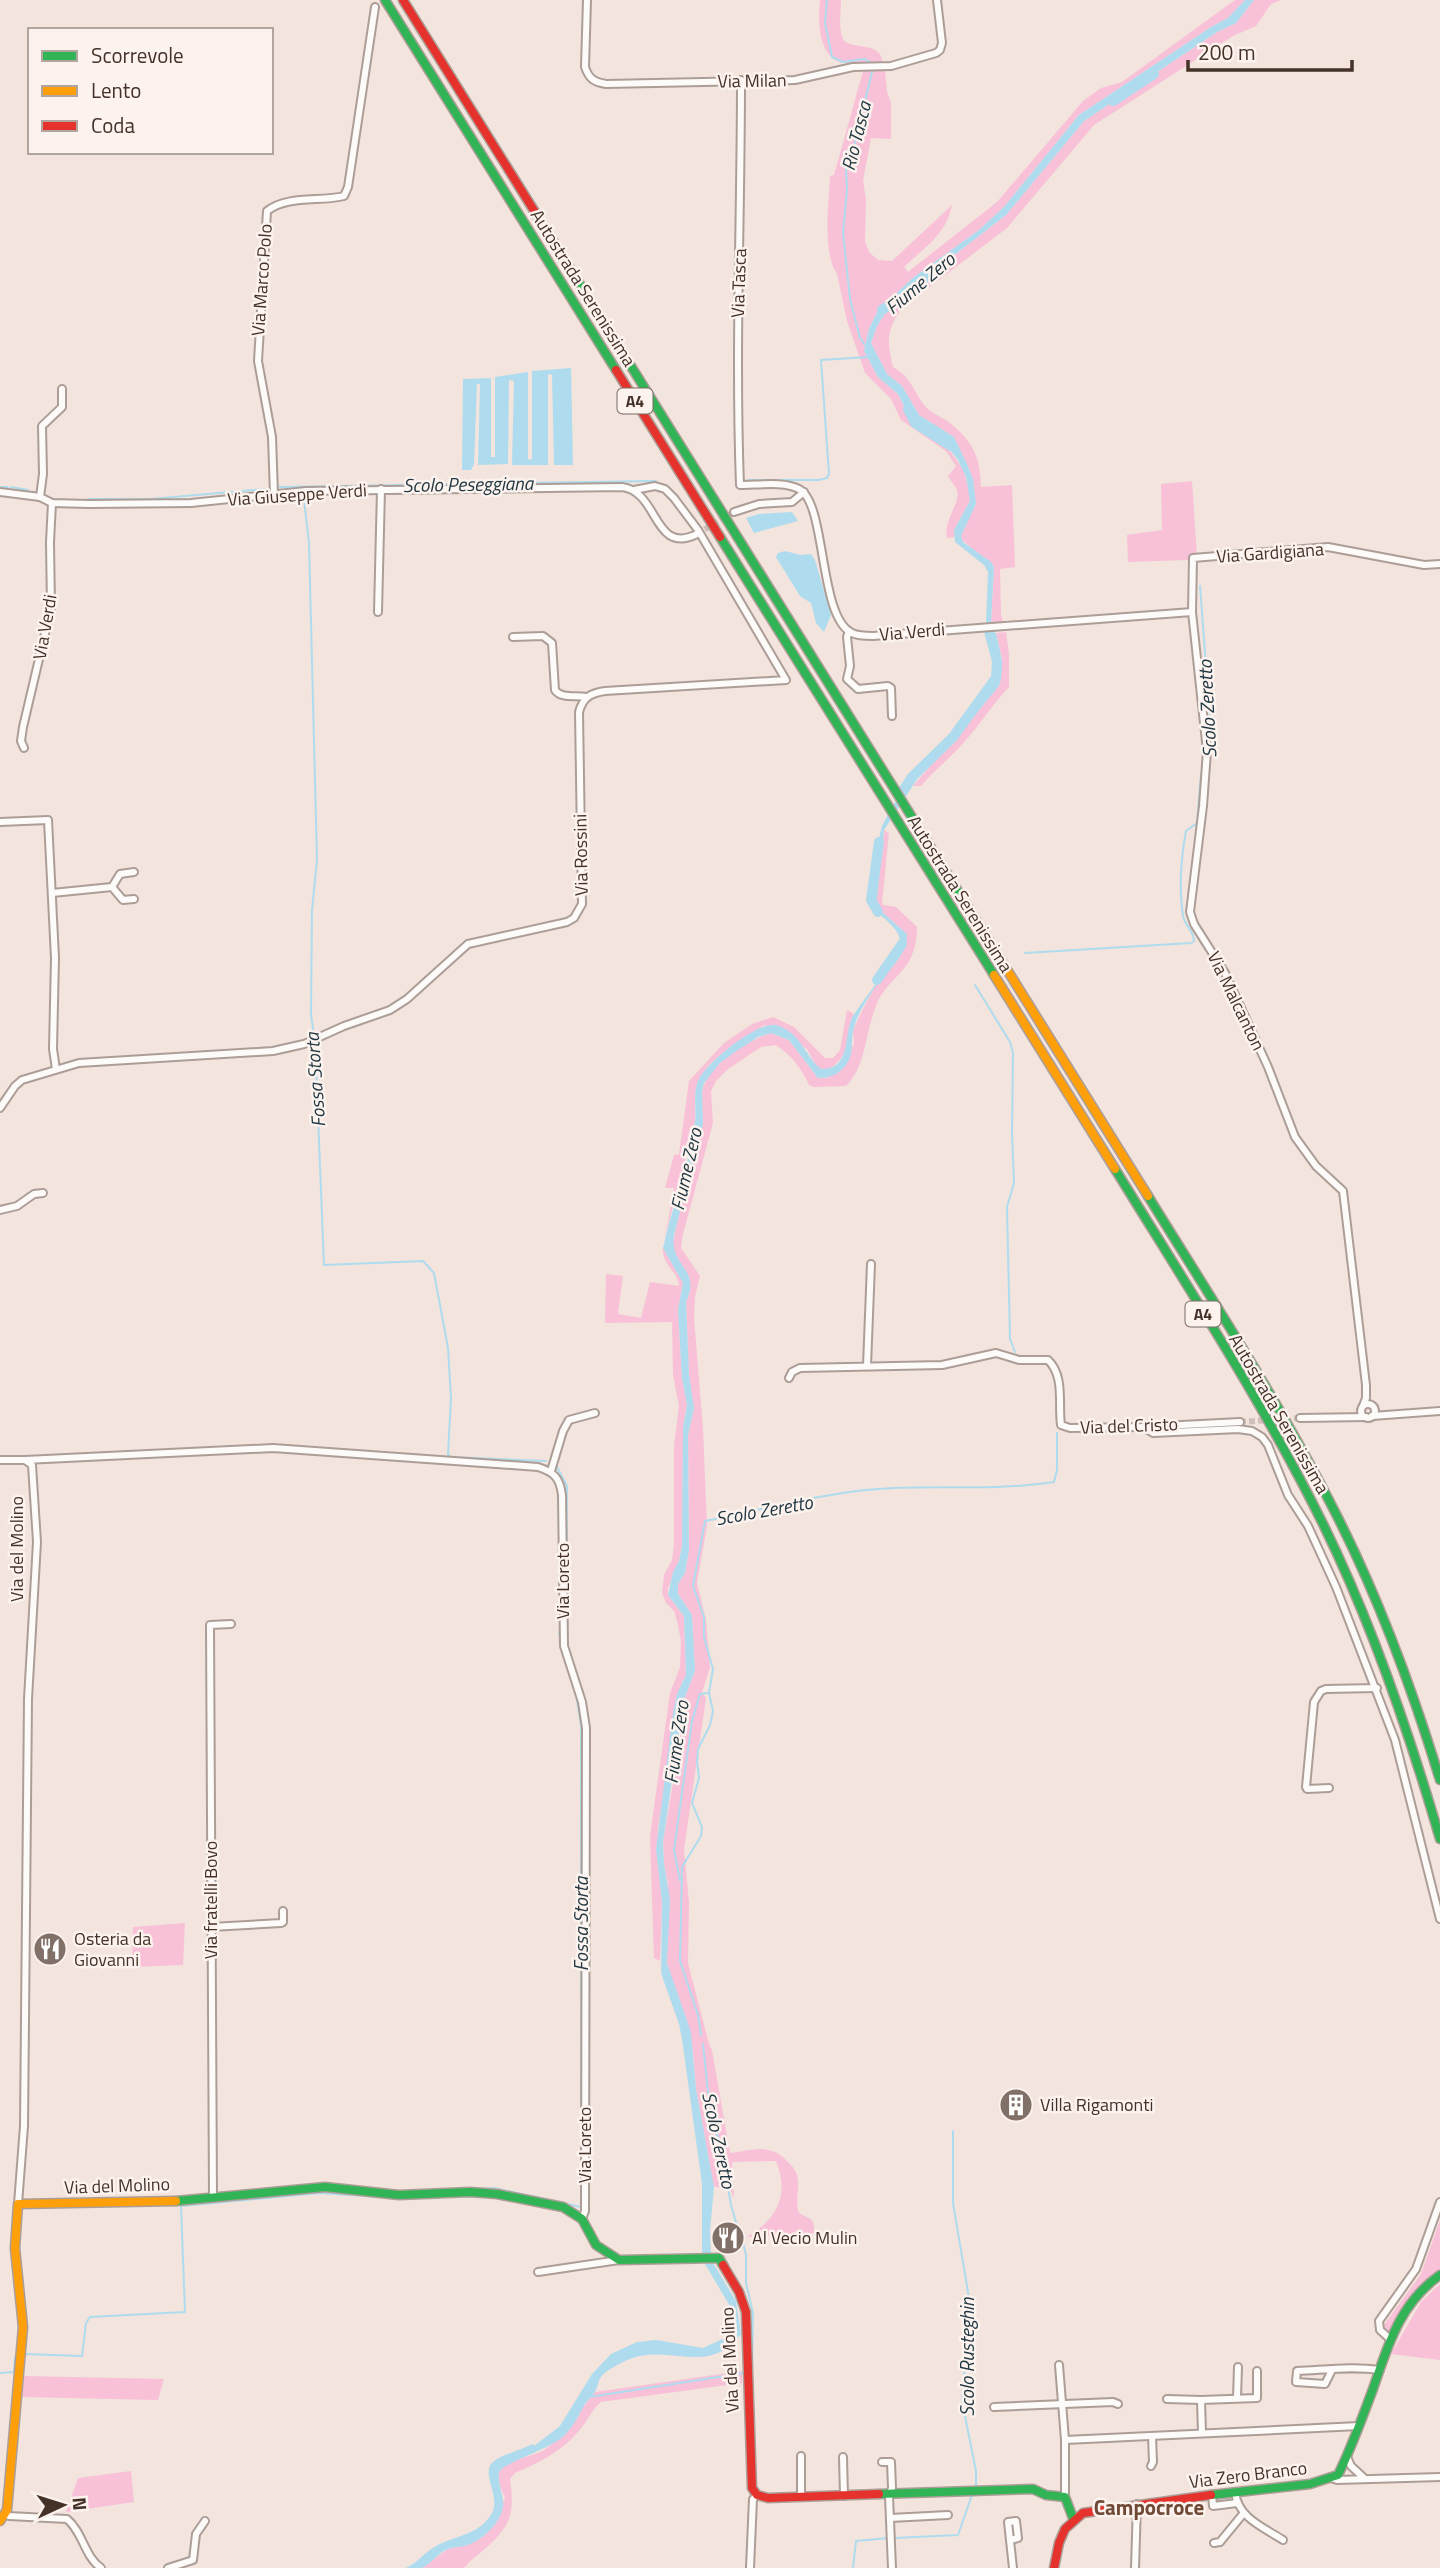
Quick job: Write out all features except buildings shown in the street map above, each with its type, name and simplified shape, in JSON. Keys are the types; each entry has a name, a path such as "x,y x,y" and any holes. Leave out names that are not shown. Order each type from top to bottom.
{"main road":[{"name":"Autostrada Serenissima","path":"385,0 1134,1200 1238,1372 1302,1484 1342,1566 1378,1650 1409,1735 1440,1839"},
{"name":"Autostrada Serenissima","path":"403,0 1252,1364 1318,1479 1359,1563 1393,1642 1440,1780"},
{"name":"Via del Molino","path":"18,2204 163,2202 325,2187 399,2194 470,2192 563,2207 582,2219"},
{"path":"3,2517 23,2317 15,2248 18,2204"},
{"path":"582,2219 596,2245 607,2255 619,2260"},
{"name":"Via del Molino","path":"619,2260 707,2257 721,2260 745,2307 752,2488 757,2495"},
{"name":"Via Zero Branco","path":"1073,2518 1090,2511 1137,2504 1310,2484 1338,2475 1347,2458 1390,2339 1417,2292 1440,2275"},
{"path":"757,2495 768,2498 1033,2489 1046,2495 1065,2497 1073,2518 1063,2531 1054,2568"}],"street":[{"name":"Via Milan","path":"587,0 585,67 588,77 595,82 606,84 795,80 853,67 877,67 936,53 942,43 937,0"},
{"name":"Via Marco Polo","path":"274,494 272,437 258,360 267,211 274,205 286,202 329,200 344,196 348,187 375,7"},
{"name":"Via Tasca","path":"741,80 741,224 737,304 740,485 788,486 804,492"},
{"path":"40,497 43,474 42,426 62,407 62,389"},
{"path":"513,637 543,636 552,643 555,690 564,696 586,697 605,691 786,680 698,530 680,505 665,489 647,486 634,489"},
{"name":"Via Giuseppe Verdi","path":"0,492 40,497 52,503 89,505 191,503 274,494 381,489 634,489"},
{"path":"378,612 381,489"},
{"path":"634,489 668,534 684,539 697,534"},
{"path":"734,512 759,504 792,502 804,492 814,513 820,551 839,621 849,631 847,637 850,666 847,679 858,689 891,688 892,716"},
{"name":"Via Verdi","path":"24,748 21,741 23,727 51,608 52,503"},
{"name":"Via Gardigiana","path":"1192,612 1193,558 1328,547 1424,565 1440,564"},
{"name":"Via Verdi","path":"849,631 862,636 873,636 1192,612"},
{"name":"Via Malcanton","path":"1192,612 1206,727 1206,774 1191,918 1226,973 1268,1066 1295,1137 1316,1166 1343,1191 1366,1398 1362,1407"},
{"name":"Via Rossini","path":"0,1108 22,1080 79,1063 273,1051 314,1039 390,1010 407,999 468,944 566,922 579,912 582,905 579,712 581,702 586,697"},
{"path":"0,821 48,820 55,958 53,1049 56,1069"},
{"path":"52,893 111,887 120,874 134,872"},
{"path":"111,887 123,900 134,900"},
{"path":"147,1058 148,1067"},
{"path":"0,1210 17,1206 34,1194 43,1193"},
{"path":"867,1366 871,1264"},
{"name":"Via del Cristo","path":"789,1378 800,1368 952,1364 996,1353 1019,1360 1048,1360 1057,1372 1061,1425 1070,1428 1240,1422"},
{"path":"1366,1398 1384,1415"},
{"path":"1354,1416 1362,1407 1373,1406"},
{"path":"1369,1417 1373,1406"},
{"path":"1362,1407 1361,1413 1369,1417"},
{"path":"1300,1418 1369,1417 1440,1411"},
{"path":"0,1460 273,1448 538,1467 551,1471 569,1420 595,1413"},
{"path":"1143,1427 1153,1433 1238,1429 1252,1431 1268,1445 1288,1496 1308,1526 1336,1587 1377,1688 1395,1740 1440,1919"},
{"name":"Via del Molino","path":"18,2204 24,2126 28,1699 37,1542 32,1465 24,1460"},
{"name":"Via Loreto","path":"551,1471 561,1485 562,1495 564,1646 582,1702 586,1728 585,2211 582,2219"},
{"name":"Via fratelli Bovo","path":"213,2197 210,1625 231,1624"},
{"path":"1329,1788 1306,1787 1314,1702 1321,1691 1326,1689 1377,1688"},
{"path":"211,1927 281,1923 284,1922 283,1911"},
{"path":"1390,2339 1380,2330 1379,2321 1416,2269 1440,2202"},
{"path":"538,2272 619,2260"},
{"path":"1059,2365 1065,2440 1065,2497"},
{"path":"1237,2398 1238,2367"},
{"path":"1332,2370 1325,2384 1298,2383 1295,2380 1297,2371 1332,2370 1380,2370"},
{"path":"1167,2399 1257,2398 1257,2371"},
{"path":"1201,2400 1202,2434"},
{"path":"994,2407 1062,2403 1118,2404"},
{"path":"1065,2440 1359,2426"},
{"path":"1151,2466 1153,2436"},
{"path":"801,2456 801,2497"},
{"path":"843,2457 844,2496"},
{"path":"1347,2458 1351,2466 1364,2478"},
{"path":"882,2462 891,2462 892,2568"},
{"path":"1331,2478 1440,2477"},
{"path":"1235,2492 1243,2514 1283,2540"},
{"name":"Via del Molino","path":"750,2568 753,2499 757,2495"},
{"path":"1212,2495 1213,2506 1237,2503"},
{"path":"1135,2568 1137,2504"},
{"path":"1214,2543 1220,2542 1243,2514"},
{"path":"890,2518 948,2515"},
{"path":"3,2517 67,2519 78,2532 93,2560 102,2568"},
{"path":"168,2568 193,2560 196,2534 205,2521"},
{"path":"1011,2540 1013,2568"}],"shaded area":[{"path":"820,0 841,0 840,25 843,39 853,45 874,49 882,59 882,69 885,71 891,103 891,139 871,138 863,181 866,199 865,241 869,252 878,260 892,261 952,205 940,233 904,267 908,272 997,202 1083,101 1101,88 1122,82 1235,0 1245,0 1228,18 1079,115 1004,207 979,230 914,277 878,310 869,329 864,351 878,377 898,394 909,416 940,437 963,469 970,501 954,530 954,537 947,538 946,531 958,495 948,476 956,466 946,451 901,420 891,399 865,373 847,321 837,274 829,253 830,176 834,175 865,64 837,61 826,50 819,25"},
{"path":"1254,0 1281,0 1271,4 1256,26 1233,36 1094,125 1007,228 901,309 890,330 893,367 908,380 927,408 966,438 975,452 981,487 1012,485 1015,567 1000,569 1001,615 1004,624 991,623 994,567 961,539 961,533 976,504 970,472 954,437 919,415 902,386 887,374 871,343 877,326 891,304 1006,215 1084,121 1217,32 1236,23"},
{"path":"1192,481 1197,557 1187,560 1128,562 1127,535 1162,530 1161,484"},
{"path":"1006,632 1009,687 956,751 921,786 913,786 999,686 1002,658 996,633"},
{"path":"884,830 889,833 882,903 896,907 917,927 916,943 907,964 888,986 876,1006 858,1068 846,1086 813,1087 791,1058 776,1045 761,1047 728,1069 716,1081 711,1091 713,1123 681,1248 700,1276 694,1318 707,1526 697,1583 706,1620 710,1667 702,1693 706,1698 684,1850 689,1902 688,1963 712,2050 730,2153 760,2149 781,2155 797,2174 799,2213 814,2224 814,2233 747,2237 766,2222 778,2205 782,2185 780,2173 776,2161 732,2162 734,2199 731,2191 713,2186 696,2089 693,2052 667,1963 668,1884 663,1842 679,1748 684,1699 695,1671 692,1615 678,1594 678,1584 685,1573 689,1550 688,1435 694,1408 689,1376 686,1302 690,1286 672,1248 702,1127 702,1095 709,1076 733,1053 771,1033 789,1040 818,1078 827,1078 854,1044 853,1030 874,988 900,957 907,934 876,907"},
{"path":"847,1010 854,1014 844,1053 835,1065 827,1070 817,1068 807,1049 765,1025 731,1046 709,1065 695,1092 695,1121 665,1237 674,1188 665,1188 674,1155 679,1154 689,1081 724,1043 752,1024 773,1017 794,1027 825,1058 833,1058 840,1050"},
{"path":"663,1247 683,1283 678,1310 682,1378 687,1405 683,1428 682,1546 668,1595 684,1616 686,1675 682,1682 658,1827 658,1867 662,1903 660,1961 654,1958 650,1836 670,1693 680,1667 681,1641 674,1611 666,1603 662,1593 664,1575 672,1560 674,1544 674,1445 679,1406 673,1375 672,1322 605,1323 606,1274 623,1276 618,1314 641,1318 650,1282 679,1286 665,1258"},
{"path":"185,1923 183,1965 132,1967 133,1927"},
{"path":"1440,2220 1440,2270 1410,2296 1390,2334 1384,2330 1384,2325 1421,2274"},
{"path":"1440,2284 1440,2360 1391,2354 1421,2302"},
{"path":"742,2371 742,2383 601,2402 564,2446 515,2473 510,2479 510,2515 503,2530 486,2548 464,2568 421,2568 448,2549 466,2545 505,2499 498,2478 502,2468 552,2444 595,2392"},
{"path":"24,2376 164,2379 158,2400 22,2397"},
{"path":"131,2471 134,2502 66,2512 78,2478"}],"water":[{"path":"1245,0 1254,0 1236,23 1217,32 1084,121 1006,215 891,304 877,326 871,343 887,374 902,386 919,415 954,437 973,479 976,504 961,536 963,542 994,567 991,623 986,624 988,572 984,565 955,542 954,530 970,501 966,477 958,460 940,437 909,416 898,394 878,377 864,351 869,329 878,310 914,277 979,230 1004,207 1079,115 1228,18"},
{"path":"571,368 573,465 554,465 552,375 548,374 548,465 512,465 514,381 509,380 508,464 478,465 480,384 477,384 474,464 471,470 462,470 463,379 491,378 491,457 495,457 495,377 528,372 528,459 532,460 532,371"},
{"path":"792,512 798,521 754,533 746,518 759,514"},
{"path":"785,551 801,555 811,554 815,560 831,615 824,632 816,623 811,603 800,596 776,557 778,553"},
{"path":"989,633 996,633 1000,653 1002,672 999,686 944,752 919,776 884,830 876,907 907,934 906,943 900,957 874,989 855,1023 849,1060 837,1074 818,1078 789,1040 771,1033 758,1037 720,1063 704,1083 703,1124 674,1235 676,1254 690,1282 686,1302 689,1375 694,1408 688,1435 689,1550 685,1573 678,1584 678,1594 692,1615 695,1671 684,1699 663,1842 670,1900 667,1963 691,2032 696,2089 714,2187 711,2253 702,2254 702,2184 682,2039 661,1973 662,1903 656,1849 673,1713 677,1694 686,1675 684,1616 668,1595 682,1546 683,1428 687,1405 682,1378 678,1310 683,1283 663,1248 693,1138 697,1084 712,1063 745,1036 776,1025 791,1033 821,1069 838,1064 842,1057 853,1016 887,968 900,944 898,933 872,907 882,826 911,779 954,737 996,683 999,666"},
{"path":"713,2263 736,2301 741,2334 714,2355 639,2356 608,2370 565,2435 500,2471 503,2507 499,2519 490,2530 468,2545 444,2551 422,2568 406,2568 436,2546 474,2530 487,2520 494,2506 489,2478 493,2462 533,2444 534,2446 560,2426 592,2374 611,2354 637,2342 656,2340 703,2348 727,2337 732,2330 734,2313 705,2264"}],"waterway":[{"name":"Rio Tasca","path":"827,0 825,23 832,57 843,62 864,59 872,63"},
{"name":"Rio Tasca","path":"865,345 860,338 850,299 843,233 846,168 873,68"},
{"name":"Fiume Zero","path":"1113,101 1154,74"},
{"name":"Fiume Zero","path":"882,310 913,289 937,268"},
{"name":"Scolo Peseggiana","path":"748,480 827,478 829,474 821,360 869,357"},
{"name":"Fiume Zero","path":"908,409 915,423 951,446"},
{"name":"Scolo Peseggiana","path":"280,487 656,481"},
{"name":"Scolo Peseggiana","path":"0,487 8,487"},
{"name":"Scolo Peseggiana","path":"11,487 28,490"},
{"name":"Scolo Peseggiana","path":"88,499 151,499 265,489"},
{"name":"Fossa Storta","path":"304,500 309,543 317,860 312,910 311,1014 314,1037"},
{"name":"Scolo Zeretto","path":"1200,586 1211,733 1209,773"},
{"name":"Fiume Zero","path":"901,794 912,777 953,737 996,678 997,661 989,631"},
{"name":"Scolo Zeretto","path":"1025,953 1194,941 1183,916 1181,874 1186,831 1197,823 1203,774"},
{"name":"Fiume Zero","path":"878,912 871,900 879,842"},
{"name":"Fiume Zero","path":"877,980 902,944"},
{"name":"Scolo Zeretto","path":"975,985 1010,1042 1013,1053 1014,1183 1007,1207 1010,1339 1015,1352"},
{"name":"Fossa Storta","path":"315,1042 324,1265 423,1261 434,1273 448,1348 451,1398 448,1454 451,1457 546,1461"},
{"name":"Scolo Zeretto","path":"701,2035 698,2015 680,1961 682,1867 701,1836 702,1827 692,1803 699,1778 698,1749 710,1725 713,1711 709,1693 713,1669 704,1637 704,1617 693,1586 705,1521 847,1492 1054,1482 1057,1470 1057,1433"},
{"name":"Fossa Storta","path":"556,1465 567,1486 566,1623"},
{"name":"Fossa Storta","path":"561,1641 559,1632 562,1627"},
{"name":"Fossa Storta","path":"398,2192 494,2188 581,2207 581,1725 568,1667"},
{"path":"680,1880 674,1850 692,1721 700,1694 708,1693"},
{"name":"Scolo Zeretto","path":"703,2044 711,2121 720,2142 731,2205 740,2236"},
{"name":"Scolo Rusteghin","path":"953,2131 953,2203 970,2304 962,2401 976,2471 976,2487"},
{"name":"Fossa Storta","path":"24,2354 82,2356 86,2323 90,2317 185,2312 181,2206 319,2193 398,2198"},
{"name":"Scolo Zeretto","path":"743,2243 746,2283 753,2313 752,2370"},
{"name":"Fossa Storta","path":"0,2373 14,2372 15,2358 19,2354"},
{"name":"Scolo Zeretto","path":"589,2397 744,2373"},
{"name":"Scolo Rusteghin","path":"894,2538 958,2535 972,2495"},
{"name":"Scolo Rusteghin","path":"853,2568 856,2541 888,2538"}],"tunnel":[{"path":"697,534 734,512"},
{"path":"1240,1422 1300,1418"}],"traffic: fast":[{"path":"385,0 616,370"},
{"path":"543,225 986,936"},
{"path":"720,537 994,975"},
{"path":"1115,1169 1250,1389 1324,1526 1389,1680 1440,1839"},
{"path":"1148,1196 1269,1392 1335,1512 1394,1644 1440,1780"},
{"path":"176,2201 325,2187 399,2195 470,2192 497,2194 563,2207 582,2219 596,2245 619,2260 719,2258 723,2265"},
{"path":"1211,2495 1310,2484 1338,2475 1397,2326 1415,2298 1440,2275"},
{"path":"879,2494 1033,2489 1046,2495 1065,2497 1073,2518"}],"traffic: slow":[{"path":"986,936 1148,1196"},
{"path":"994,975 1115,1169"},
{"path":"0,2521 7,2510 23,2327 15,2248 18,2204 176,2201"}],"traffic: jam":[{"path":"403,0 543,225"},
{"path":"616,370 720,537"},
{"path":"723,2265 739,2292 746,2312 752,2488 757,2495 768,2498 879,2494"},
{"path":"1054,2568 1065,2529 1083,2513 1211,2495"}],"place":[{"name":"Osteria da Giovanni","path":"50,1949"},
{"name":"Villa Rigamonti","path":"1016,2105"},
{"name":"Al Vecio Mulin","path":"728,2238"}],"district":[{"name":"Campocroce","path":"1149,2508"}]}
